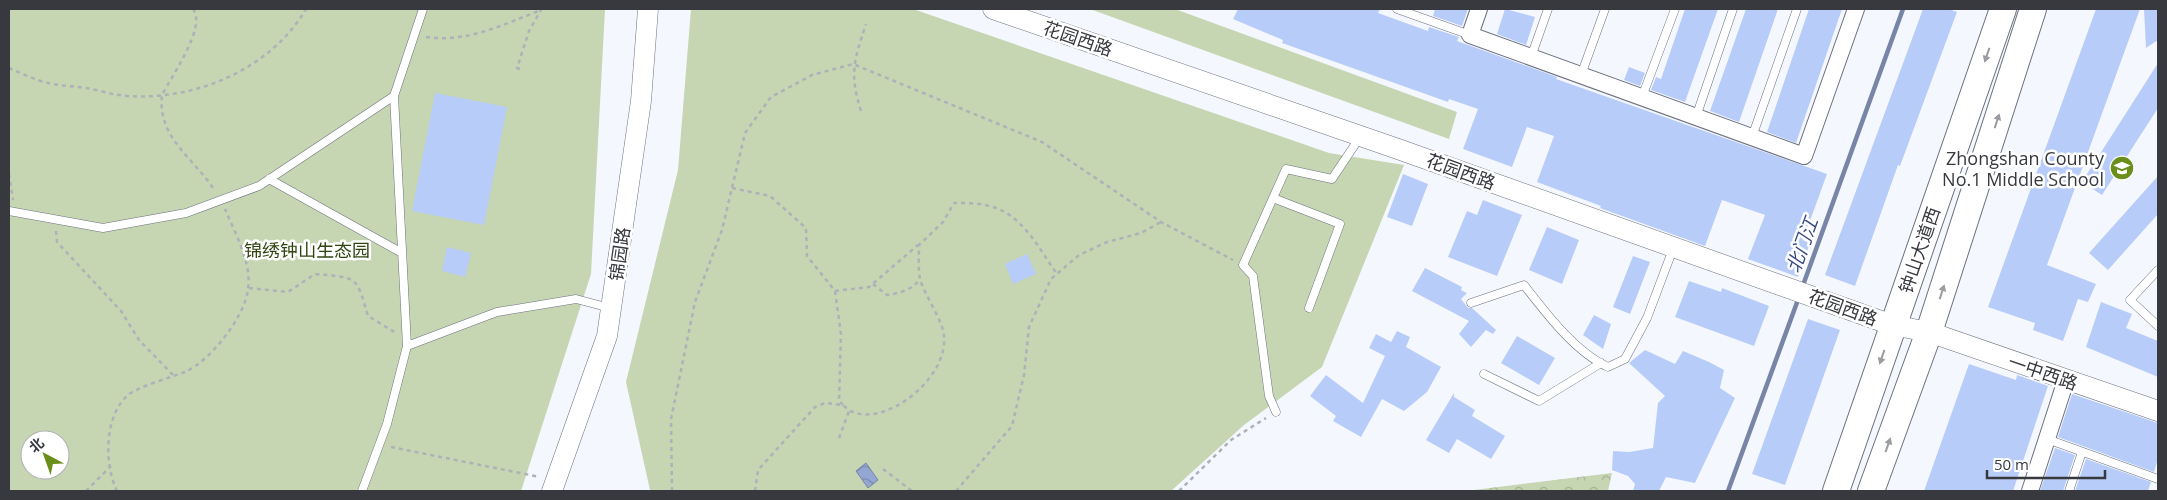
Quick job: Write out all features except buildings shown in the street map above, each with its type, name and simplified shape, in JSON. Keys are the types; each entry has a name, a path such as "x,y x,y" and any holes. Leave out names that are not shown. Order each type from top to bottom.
{"highway":[{"name":"钟山大道西","path":"1836,491 1892,324 2003,9"},
{"name":"钟山大道西","path":"1871,491 1929,332 2033,9"}],"street":[{"name":"锦园路","path":"554,486 607,336 641,101 648,9"},
{"name":"花园西路","path":"993,9 1361,136 1892,324 1929,332"},
{"path":"1479,9 1470,35 1804,156 1856,9"},
{"name":"一中西路","path":"1929,332 2158,411"},
{"path":"2030,491 2066,380"}],"lane":[{"path":"362,491 380,444 407,343 394,96 423,9"},
{"path":"1397,9 1418,12 1470,35"},
{"path":"1531,57 1548,9"},
{"path":"1581,75 1605,9"},
{"path":"1642,97 1675,9"},
{"path":"1696,117 1733,9"},
{"path":"1752,137 1797,9"},
{"path":"9,211 103,228 186,213 259,186 394,96"},
{"path":"1276,412 1269,396 1253,276 1243,264 1286,168 1332,178 1361,136"},
{"path":"269,179 402,253"},
{"path":"1273,198 1340,224 1309,308"},
{"path":"1471,303 1524,285 1547,316 1594,360 1608,367 1625,359 1647,318 1674,247"},
{"path":"2158,270 2130,300 2158,326"},
{"path":"407,343 497,312 576,299 611,308"},
{"path":"1484,374 1539,401 1601,363"},
{"path":"2047,439 2158,479"},
{"path":"2069,491 2082,452"}],"path":[{"path":"117,491 113,482 108,438 114,412 129,394 188,370 218,344 233,326 245,304 249,288 246,265 221,200 167,132 161,104 162,95 197,30 196,12 193,9"},
{"path":"9,68 48,83 126,96 162,95 204,86 229,77 264,57 297,24 306,9"},
{"path":"415,36 445,40 479,35 541,9"},
{"path":"520,69 517,68 529,31 541,9"},
{"path":"861,111 853,86 853,64 866,24"},
{"path":"672,491 671,419 695,302 722,230 745,133 771,97 812,75 853,64 1042,142 1161,222 1243,264"},
{"path":"732,188 770,196 806,228 808,256 835,291 841,334 839,400 849,411 865,415 883,412 902,402 926,383 941,358 944,335 920,278 919,245"},
{"path":"835,291 869,287 943,222 954,203 989,206 1004,212 1017,221 1056,274"},
{"path":"55,220 57,242 121,311 139,340 174,376"},
{"path":"956,491 1012,426 1024,375 1029,327 1051,279 1079,255 1107,242 1141,233 1161,222"},
{"path":"249,288 288,292 315,274 348,277 358,285 368,316 407,343"},
{"path":"873,284 886,295 899,293 915,285 920,278"},
{"path":"755,491 754,483 758,470 815,407 825,403 843,405"},
{"path":"839,438 849,411"},
{"path":"1179,491 1231,440 1276,412"},
{"path":"380,444 554,486"},
{"path":"86,491 111,465"},
{"path":"883,468 912,491"}],"green space":[{"name":"锦绣钟山生态园","path":"9,9 605,9 591,274 521,491 9,491"},
{"path":"691,9 913,9 1329,153 1404,165 1322,367 1244,425 1171,491 647,491 650,490 626,382 678,170"},
{"path":"1090,9 1175,9 1457,112 1449,139"},
{"path":"1612,473 1608,491 1466,491"}],"water":[{"path":"866,463 878,480 868,488 856,471"}],"waterway":[{"name":"北门江","path":"1802,288 1903,9"},
{"name":"北门江","path":"1728,491 1799,297"}],"place":[{"name":"Zhongshan County No.1 Middle School","path":"2122,168"}]}
